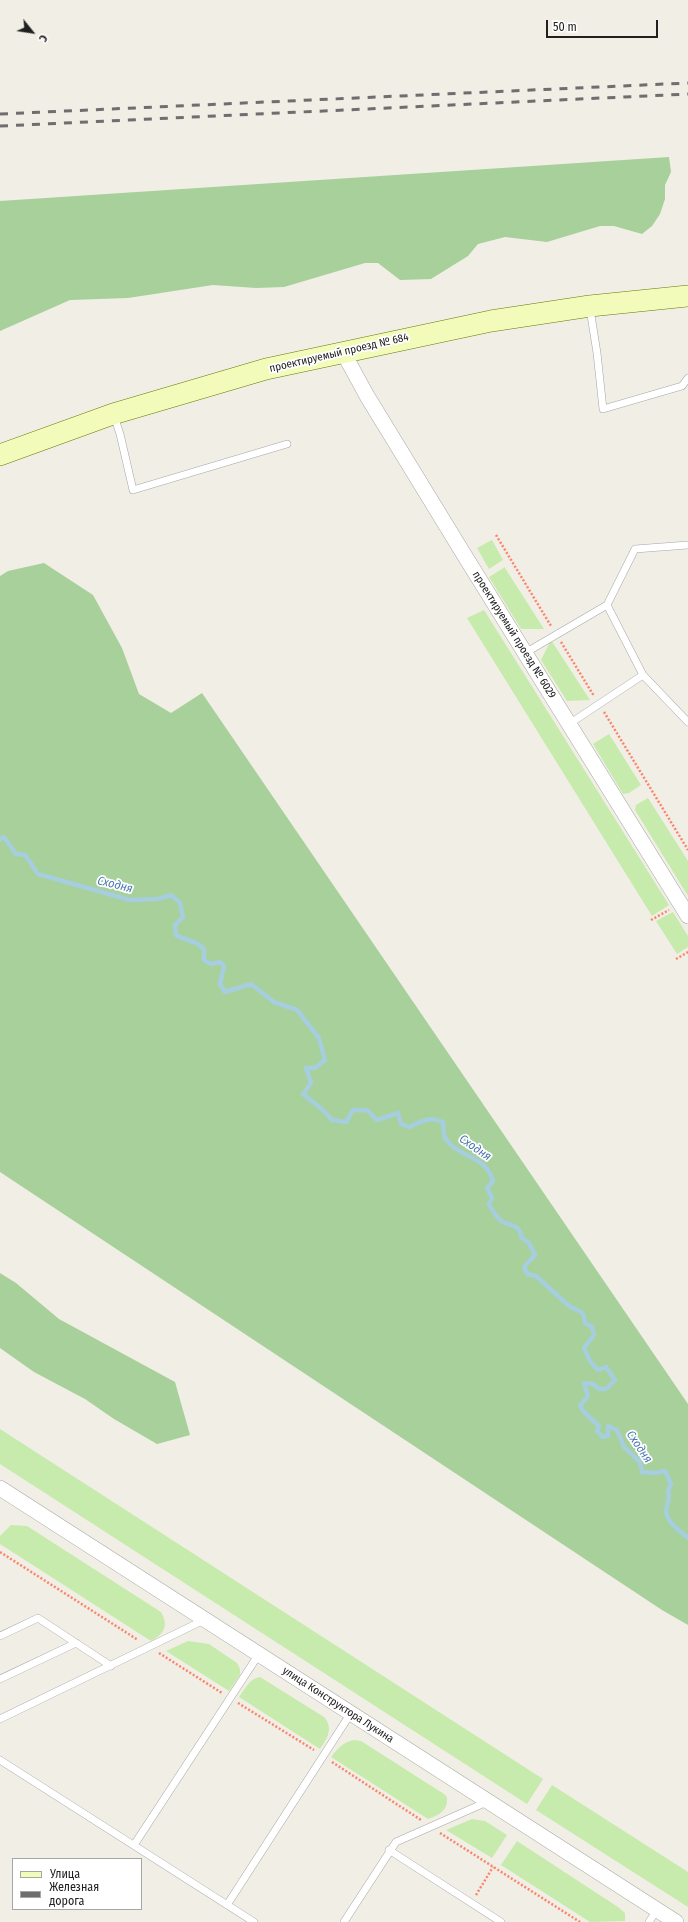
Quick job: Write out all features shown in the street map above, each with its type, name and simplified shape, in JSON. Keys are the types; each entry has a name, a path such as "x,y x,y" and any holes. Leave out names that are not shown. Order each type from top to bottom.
{"street":[{"name":"проектируемый проезд № 684","path":"0,455 113,414 266,369 491,321 590,306 688,296"},
{"name":"проектируемый проезд № 6029","path":"343,352 367,396 688,916"},
{"name":"улица Конструктора Лукина","path":"0,1488 489,1801 653,1916 676,1922"}],"lane":[{"path":"590,306 603,409 682,386 688,378"},
{"path":"113,414 120,434 133,490 287,444"},
{"path":"525,653 607,605 635,549 688,545"},
{"path":"607,605 643,675 688,722"},
{"path":"569,724 643,675"},
{"path":"0,1636 38,1618 110,1666"},
{"path":"0,1719 204,1620"},
{"path":"0,1678 76,1643"},
{"path":"134,1845 259,1654"},
{"path":"227,1904 351,1712"},
{"path":"0,1760 254,1922"},
{"path":"344,1922 389,1850 396,1842 489,1801"},
{"path":"389,1850 501,1922"}],"path":[{"path":"496,535 688,850"},
{"path":"652,920 673,908"},
{"path":"676,959 688,952"},
{"path":"0,1552 149,1648 323,1756 430,1827 580,1922"},
{"path":"472,1902 493,1867"}],"green space":[{"path":"669,157 671,172 665,185 665,199 660,214 652,226 642,234 614,226 600,226 547,242 505,237 478,244 468,256 431,279 400,280 378,263 365,263 284,287 256,288 213,285 128,298 70,300 0,331 0,201"},
{"path":"492,540 503,560 489,569 477,548"},
{"path":"44,563 93,595 122,648 139,694 171,713 202,693 688,1404 688,1625 662,1610 0,1172 0,576 8,571"},
{"path":"505,567 544,629 521,629 489,577"},
{"path":"484,610 669,905 652,916 467,618"},
{"path":"551,640 590,700 567,701 541,660"},
{"path":"609,734 641,785 629,793 623,794 593,744"},
{"path":"648,798 688,861 688,896 635,810 636,805"},
{"path":"673,912 688,936 688,947 677,954 656,921"},
{"path":"0,1273 16,1283 59,1319 175,1382 190,1435 157,1444 114,1419 85,1399 34,1372 0,1348"},
{"path":"0,1429 543,1779 527,1804 0,1464"},
{"path":"11,1525 27,1526 161,1612 165,1621 162,1632 151,1641 0,1544 0,1536"},
{"path":"188,1641 209,1644 237,1663 240,1669 240,1675 229,1691 166,1651"},
{"path":"260,1677 324,1717 329,1725 329,1729 327,1737 320,1749 239,1697 250,1682"},
{"path":"354,1740 361,1741 444,1794 447,1797 447,1802 442,1812 428,1819 331,1757 341,1746"},
{"path":"552,1785 688,1872 688,1907 536,1810"},
{"path":"472,1819 485,1821 507,1835 492,1858 446,1830"},
{"path":"517,1841 618,1907 625,1913 625,1921 590,1922 501,1865"}],"waterway":[{"name":"Сходня","path":"0,839 4,837 16,854 25,855 38,874 130,900 158,899 171,895 180,903 183,917 175,925 176,935 201,946 204,949 204,960 210,964 220,962 224,966 220,984 225,992 251,984 274,1002 297,1010 319,1038 325,1060 315,1068 306,1068 311,1083 303,1094 323,1110 332,1120 346,1122 353,1110 367,1110 377,1120 398,1113 401,1124 409,1127 430,1119 443,1122 444,1136 451,1145 457,1150 478,1161 489,1173 493,1181 487,1188 492,1198 489,1204 495,1214 503,1222 518,1228 521,1233 521,1237 529,1243 535,1255 524,1267 527,1274 536,1276 569,1306 581,1312 584,1316 585,1323 592,1327 594,1335 584,1348 590,1361 598,1370 606,1367 615,1380 606,1389 599,1389 593,1384 584,1383 588,1396 580,1406 584,1412 599,1426 597,1431 603,1437 608,1436 608,1426 617,1430 624,1447 640,1462 642,1472 654,1473 665,1471 671,1484 668,1491 669,1496 666,1510 668,1518 674,1526 688,1538"}],"railway":[{"path":"0,114 688,83"},
{"path":"0,126 688,94"}]}
